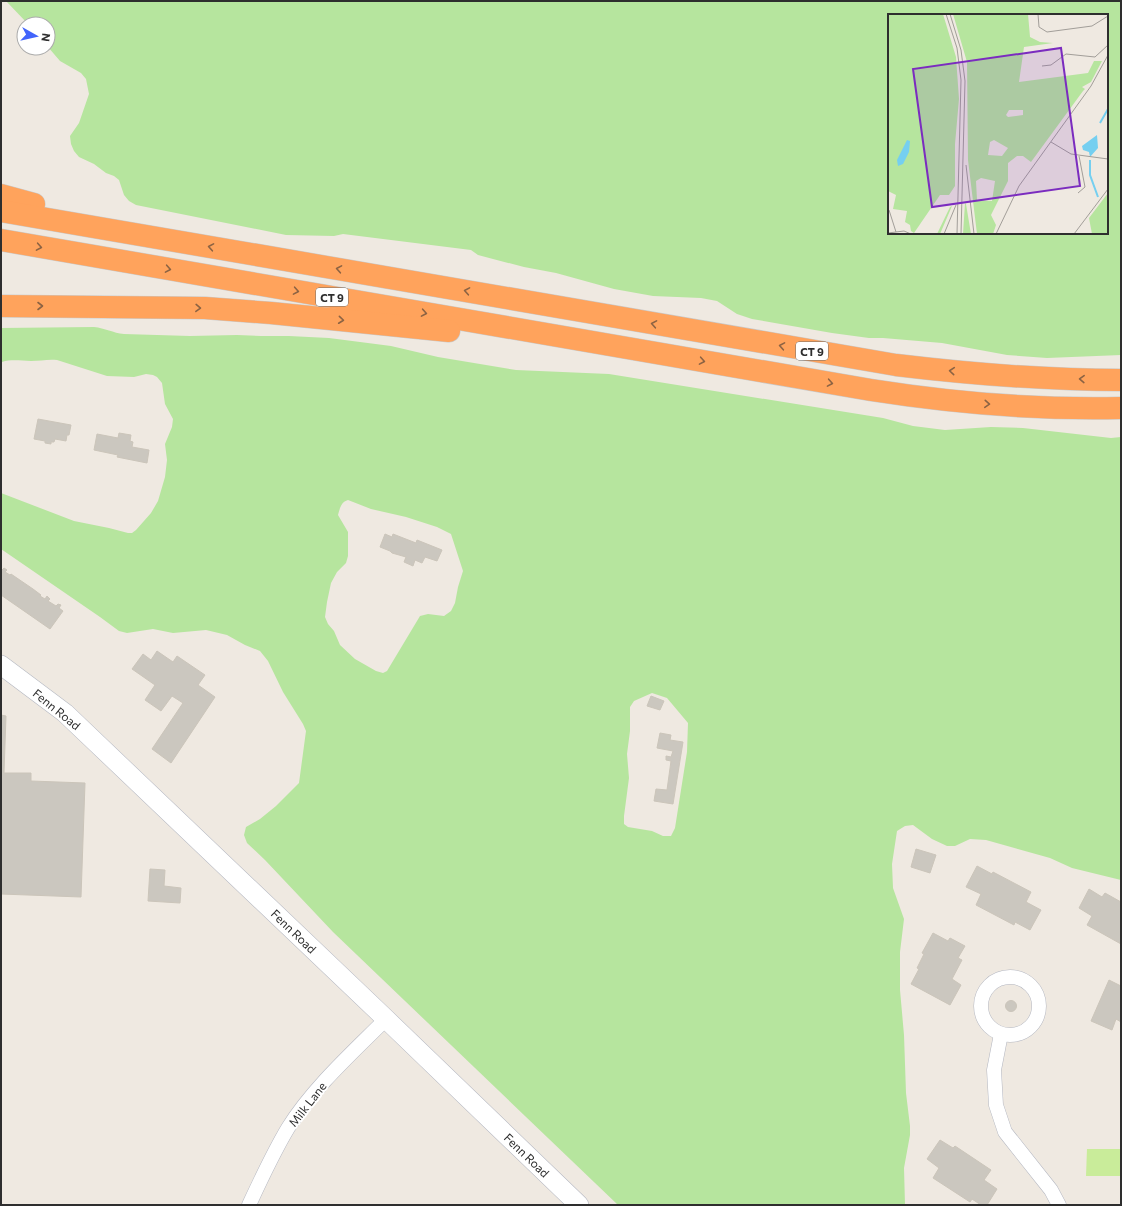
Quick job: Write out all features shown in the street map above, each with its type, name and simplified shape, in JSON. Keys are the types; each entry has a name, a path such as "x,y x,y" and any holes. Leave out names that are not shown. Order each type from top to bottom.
{"highway":[{"path":"1,195 80,214 137,234"},
{"name":"CT 9","path":"1,211 896,365 982,374 1046,378 1121,380"},
{"name":"CT 9","path":"1,240 858,388 940,400 985,404 1038,407 1121,408"},
{"path":"1,306 239,310 358,321 463,333 595,353 663,355"}],"street":[{"name":"Fenn Road","path":"1,665 65,713 579,1205"},
{"path":"1017,977 1032,987 1037,994 1039,1010 1036,1020 1029,1028 1021,1033 1011,1035 1001,1034 992,1029 986,1022 982,1013 982,998 989,985 998,979 1017,977"},
{"name":"Milk Lane","path":"249,1205 268,1164 289,1127 319,1087 386,1019"},
{"path":"1001,1034 994,1070 996,1105 1005,1132 1051,1190 1059,1205"}],"green space":[{"path":"6,1 1121,1 1121,355 1047,358 1007,355 942,343 869,338 832,333 752,319 737,314 717,301 701,298 653,296 614,289 556,273 524,267 478,255 471,250 343,234 334,236 286,235 136,205 129,201 124,195 119,180 94,164 79,157 74,151 70,136 79,123 89,94 86,79 81,73 60,61 56,56 56,16 20,16"},
{"path":"94,327 124,334 289,336 329,338 391,346 438,357 516,370 609,374 883,418 913,426 945,430 991,427 1023,428 1111,438 1121,437 1121,880 1072,868 1050,858 986,840 970,839 955,846 947,846 932,839 913,825 905,826 897,831 892,864 893,888 904,919 900,952 900,990 904,1035 906,1093 910,1126 910,1135 904,1168 905,1205 618,1205 333,932 247,843 244,835 246,827 260,819 276,806 299,783 306,731 283,692 268,661 260,651 227,635 206,630 173,633 153,629 127,633 119,631 1,549 1,493 74,521 128,533 132,533 136,530 151,513 158,501 165,477 167,460 165,444 172,427 173,419 165,404 162,383 153,375 146,374 134,377 107,376 57,360 13,360 2,362 1,389 1,328","holes":["348,500 371,509 406,517 437,527 451,534 463,571 455,603 451,611 444,616 428,614 420,616 387,671 383,673 376,671 355,659 340,645 334,631 328,624 325,617 331,583 337,572 346,563 348,556 348,532 338,515 342,504","652,693 667,698 688,723 687,752 675,828 671,836 663,836 652,831 628,827 624,824 629,778 627,754 630,731 630,707 634,701"]},
{"path":"1087,1149 1121,1149 1121,1176 1086,1176"}],"building":[{"path":"38,419 71,425 66,441 55,439 54,442 51,442 51,444 34,439"},
{"path":"119,433 131,435 130,441 133,442 132,447 149,450 147,463 117,457 118,455 94,450 97,434 118,438"},
{"path":"385,534 392,537 393,534 416,543 417,540 442,550 437,561 425,557 422,563 415,560 413,566 404,562 406,557 392,553 380,547"},
{"path":"4,568 7,570 5,572 10,575 11,574 33,589 41,595 40,596 45,599 47,596 50,599 48,601 56,606 58,604 61,605 59,608 63,611 50,629 1,595 1,569 2,570"},
{"path":"157,651 173,662 177,656 205,675 198,685 215,697 171,763 152,749 183,703 172,696 161,711 145,700 155,685 132,669 143,654 151,660"},
{"path":"651,696 664,701 660,710 647,706"},
{"path":"1,715 6,716 4,773 31,773 31,781 85,783 81,897 1,894"},
{"path":"660,733 671,735 670,740 683,742 673,804 654,801 656,789 667,790 671,761 666,760 666,756 671,757 673,751 657,748"},
{"path":"916,849 936,855 930,873 911,867"},
{"path":"977,866 992,874 993,872 1031,892 1026,902 1041,910 1030,930 1015,922 1014,925 976,905 981,894 966,887"},
{"path":"150,869 165,870 164,886 181,888 180,903 148,901"},
{"path":"1089,889 1102,897 1105,893 1121,902 1121,944 1087,925 1092,916 1079,908"},
{"path":"933,933 948,941 950,938 965,946 958,958 962,960 952,979 961,985 950,1005 911,984 919,969 917,968 924,954 922,953"},
{"path":"1109,980 1121,986 1121,1022 1116,1019 1112,1030 1091,1021"},
{"path":"1011,1000 1015,1002 1017,1006 1015,1010 1011,1012 1007,1010 1005,1006 1007,1002"},
{"path":"940,1140 953,1148 955,1146 991,1170 984,1180 997,1189 987,1205 981,1205 972,1199 970,1202 933,1178 939,1168 927,1159"}]}
